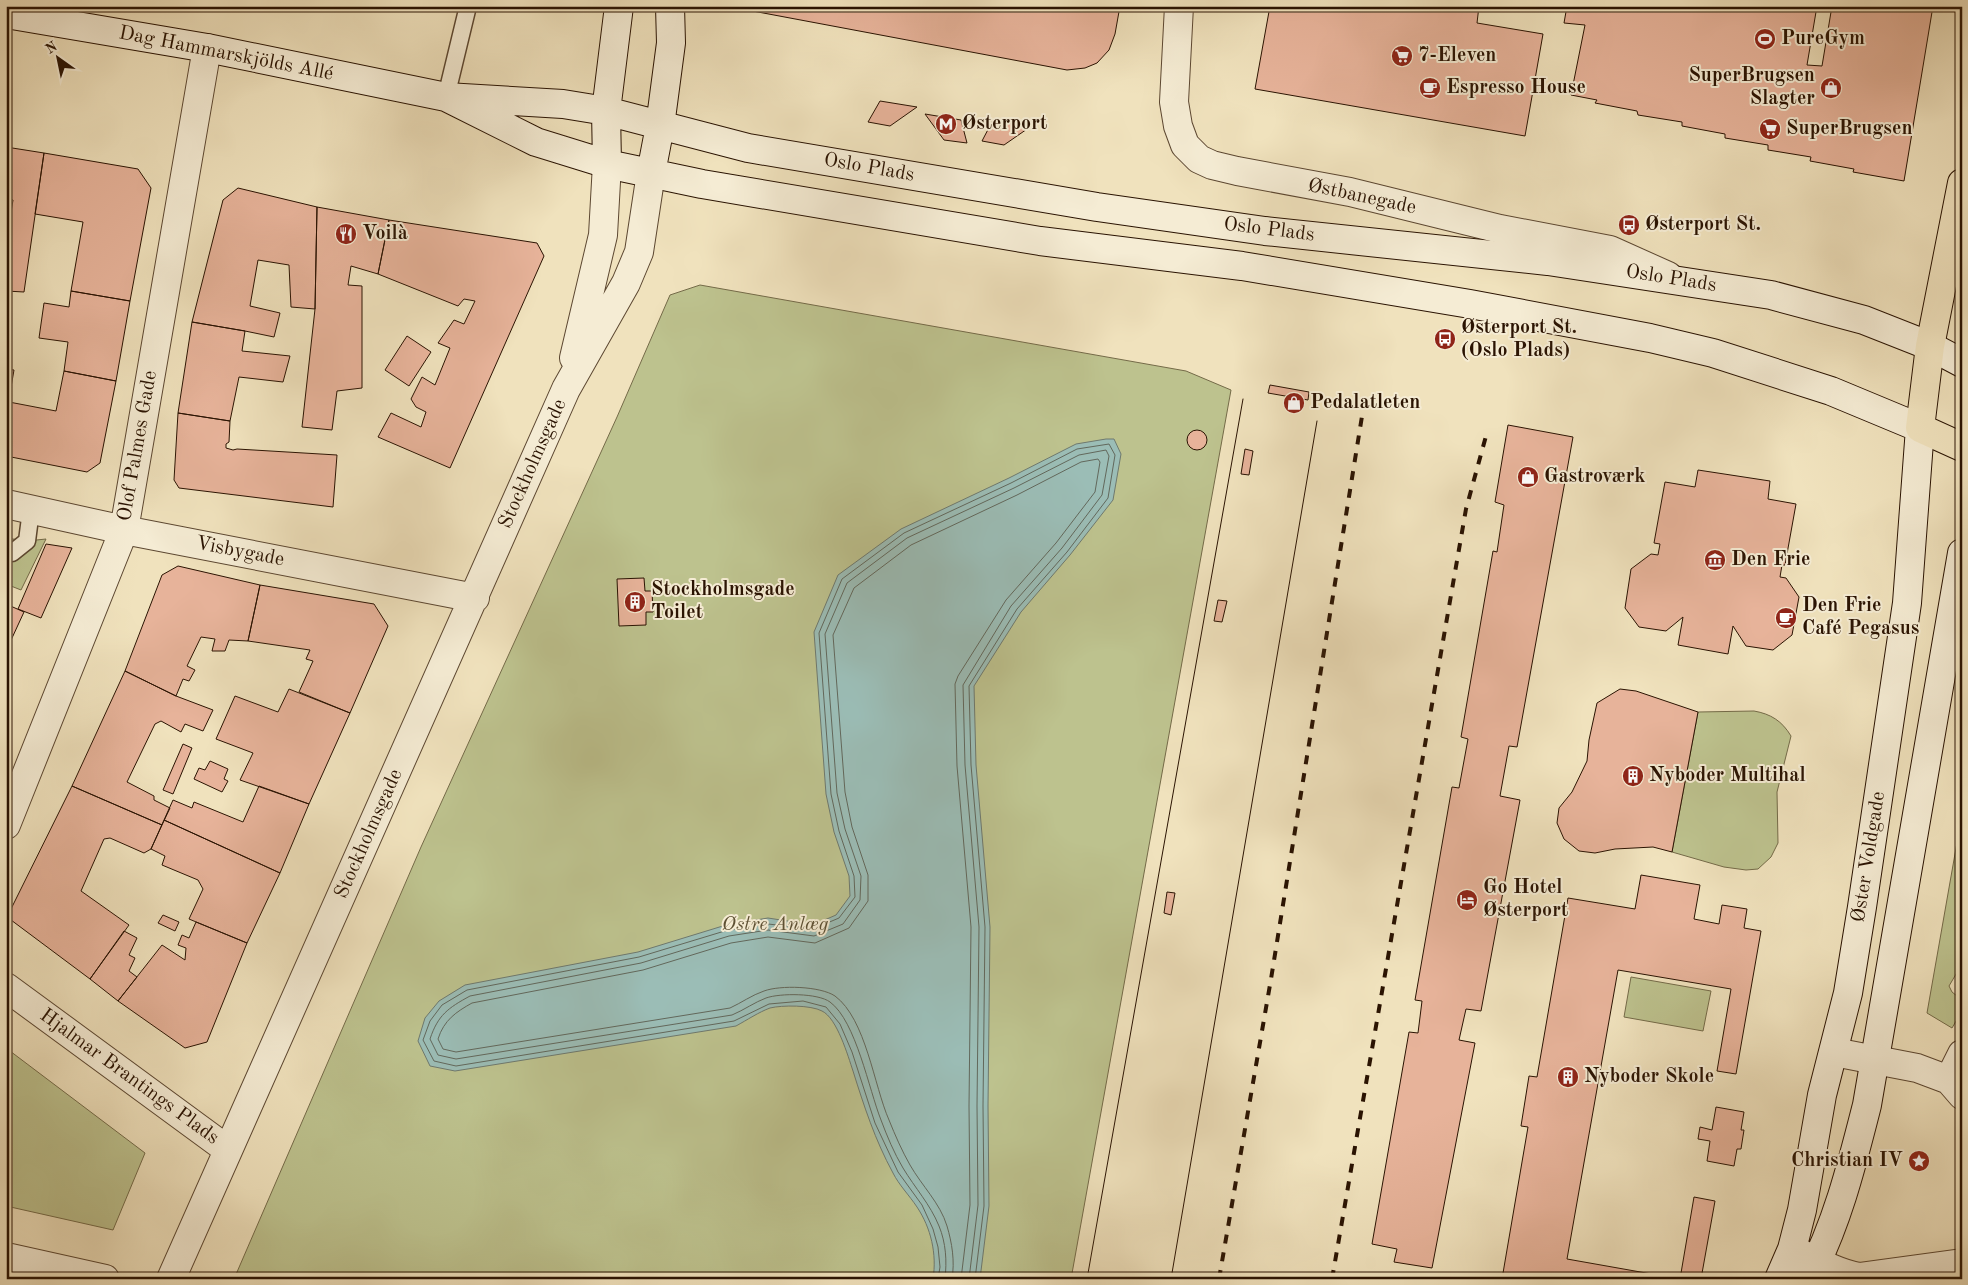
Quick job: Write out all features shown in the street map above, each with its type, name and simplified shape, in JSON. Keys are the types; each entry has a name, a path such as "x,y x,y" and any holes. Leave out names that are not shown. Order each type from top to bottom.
{"main road":[{"path":"1962,183 1930,346 1920,428 1962,447"}],"street":[{"name":"Stockholmsgade","path":"566,389 603,235 607,164 606,111 619,6"},
{"name":"Stockholmsgade","path":"170,1279 566,389 626,283 639,252 660,126 671,43 670,6"},
{"name":"Østbanegade","path":"1179,6 1174,102 1178,126 1185,145 1199,158 1212,165 1237,171 1350,192 1500,229 1610,250 1678,280"},
{"name":"Dag Hammarskjölds Allé","path":"6,14 208,48 446,97 563,104 606,111"},
{"name":"Olof Palmes Gade","path":"6,825 124,530 208,48"},
{"name":"Dag Hammarskjölds Allé","path":"446,97 536,142 607,164"},
{"name":"Oslo Plads","path":"606,111 748,148 1097,207 1264,231 1530,258 1771,295 1864,320 1930,346 1962,363"},
{"name":"Oslo Plads","path":"607,164 702,184 1040,241 1242,266 1453,301 1641,336 1713,353 1824,388 1920,428"},
{"name":"Øster Voldgade","path":"1779,1279 1792,1249 1802,1210 1822,1095 1848,993 1864,898 1907,603 1920,428"},
{"name":"Visbygade","path":"19,507 124,530 474,598"},
{"name":"Øster Voldgade","path":"1813,1270 1844,1191 1868,1105 1962,553"},
{"name":"Hjalmar Brantings Plads","path":"6,987 228,1150"},
{"path":"1834,1052 1875,1058 1917,1068 1955,1088 1962,1054"},
{"path":"1792,1249 1813,1270 1860,1277 1962,1263"},
{"path":"6,1257 105,1279"}],"lane":[{"path":"446,97 468,6"},
{"path":"8,553 27,541 19,507"}],"green space":[{"name":"Østre Anlæg","path":"700,285 1186,371 1231,390 1071,1279 234,1279 421,847 617,417 670,295"},
{"path":"6,538 27,541 46,539 21,590 6,584"},
{"path":"1754,711 1775,719 1784,726 1791,736 1777,792 1778,843 1771,857 1758,869 1746,870 1724,867 1672,852 1698,712"},
{"path":"1962,814 1962,964 1949,986 1952,992 1962,1000 1962,1011 1952,1028 1927,1013"},
{"path":"1631,977 1711,991 1703,1031 1624,1017"},
{"path":"6,1048 145,1153 113,1230 6,1206"}],"water":[{"path":"1114,439 1121,454 1113,500 1070,555 1021,612 974,686 976,765 990,927 989,1206 980,1279 933,1279 934,1260 932,1242 926,1224 917,1207 895,1177 875,1135 837,1029 827,1015 817,1009 796,1006 775,1007 736,1026 455,1071 430,1066 418,1041 425,1018 439,1001 465,985 638,952 726,925 768,918 813,925 836,915 850,896 849,876 834,832 826,794 814,632 838,575 901,529 1076,444"}],"building":[{"path":"726,6 1120,6 1115,34 1109,50 1097,63 1085,68 1067,70"},
{"path":"1270,6 1479,6 1477,23 1543,34 1525,136 1255,89"},
{"path":"1567,6 1817,6 1807,65 1822,66 1832,6 1933,6 1904,181 1853,172 1854,169 1810,161 1811,157 1768,150 1768,145 1725,138 1725,134 1682,126 1682,122 1638,115 1637,111 1595,103 1597,100 1571,95 1585,25 1564,23"},
{"path":"880,101 917,107 890,126 868,122"},
{"path":"925,114 961,120 967,143 944,140"},
{"path":"993,120 1030,127 1004,145 982,141"},
{"path":"6,147 44,153 24,292 6,291 6,243 13,200 6,198"},
{"path":"44,153 138,169 151,188 130,301 71,291 83,222 35,214"},
{"path":"238,188 317,207 315,309 291,307 289,265 258,260 250,306 280,313 274,337 192,322 223,200"},
{"path":"317,207 389,220 378,274 351,266 348,285 362,286 362,388 337,391 332,430 302,427 315,309"},
{"path":"389,220 537,243 544,256 450,468 378,437 391,413 421,427 426,412 416,407 411,399 422,377 435,385 450,348 438,343 454,320 464,324 475,301 464,299 458,306 378,274"},
{"path":"71,291 130,301 116,381 64,371 68,342 39,338 44,303 69,307"},
{"path":"192,322 245,331 242,351 290,356 283,382 239,377 230,421 178,413"},
{"path":"407,336 431,352 409,386 385,370"},
{"path":"6,369 14,370 6,416"},
{"path":"64,371 116,381 100,463 87,472 6,456 6,416 9,402 56,411"},
{"path":"1270,385 1309,392 1308,400 1268,393"},
{"path":"178,413 230,421 229,442 226,444 226,448 233,450 337,455 333,507 179,488 174,480"},
{"name":"Go Hotel Østerport","path":"1508,425 1573,437 1517,747 1509,746 1500,796 1520,800 1481,1011 1466,1009 1459,1040 1475,1043 1432,1268 1394,1262 1397,1249 1372,1244 1409,1032 1418,1033 1422,1001 1415,1000 1452,787 1459,788 1468,739 1461,737 1493,551 1497,552 1504,505 1495,502"},
{"path":"1197,430 1204,433 1207,440 1204,447 1197,450 1190,447 1187,440 1190,433"},
{"path":"1245,449 1253,451 1249,475 1241,474"},
{"name":"Den Frie","path":"1698,470 1770,481 1768,499 1796,504 1785,565 1782,565 1780,577 1786,578 1799,597 1792,635 1773,650 1746,646 1733,626 1728,654 1678,645 1683,617 1666,631 1639,627 1625,608 1631,569 1651,554 1658,555 1660,544 1654,543 1665,482 1695,487"},
{"path":"46,544 72,548 41,618 18,609"},
{"path":"178,566 260,585 248,641 229,640 225,651 212,651 215,639 201,637 187,666 195,670 189,681 183,679 176,696 125,671 162,575"},
{"name":"Stockholmsgade Toilet","path":"644,578 645,591 652,591 653,612 646,612 646,625 619,626 617,579"},
{"path":"260,585 374,604 388,626 350,713 299,692 313,661 306,659 310,650 248,641"},
{"path":"1218,600 1227,601 1222,622 1214,621"},
{"path":"6,604 24,612 6,651"},
{"path":"125,671 176,696 213,710 203,731 185,724 181,732 161,721 155,724 127,782 154,796 154,800 170,808 162,825 72,786"},
{"path":"289,689 350,713 309,804 240,780 253,753 216,739 235,696 278,712"},
{"name":"Nyboder Multihal","path":"1620,689 1636,691 1698,712 1672,852 1653,847 1615,849 1595,853 1579,851 1564,839 1557,823 1559,808 1572,792 1587,761 1589,740 1597,703"},
{"path":"183,744 192,748 173,794 163,790"},
{"path":"210,761 228,769 224,779 228,781 222,792 194,779 199,768 205,770"},
{"path":"72,786 162,825 151,849 144,853 110,838 104,839 81,891 129,925 90,979 7,917"},
{"path":"259,786 309,804 280,873 164,820 173,800 192,808 194,802 243,822"},
{"path":"164,820 280,873 247,943 189,919 203,889 198,880 162,865 165,856 151,849"},
{"name":"Nyboder Skole","path":"1641,875 1700,885 1694,919 1719,924 1722,905 1747,909 1744,928 1761,931 1736,1074 1717,1071 1731,989 1618,970 1567,1259 1680,1279 1502,1279 1528,1127 1521,1126 1529,1076 1537,1077 1568,898 1635,909"},
{"path":"1167,892 1175,893 1171,915 1164,913"},
{"path":"163,915 179,922 175,931 158,923"},
{"path":"196,922 247,943 207,1042 185,1048 118,1001 162,945 185,960 186,948 178,945 182,935 189,938"},
{"path":"124,931 137,938 129,955 135,958 129,971 137,977 118,1001 90,979"},
{"path":"1716,1107 1744,1112 1741,1130 1744,1130 1741,1149 1737,1149 1734,1166 1707,1161 1710,1141 1698,1139 1700,1127 1712,1130"},
{"path":"1694,1197 1715,1201 1701,1279 1680,1279"}],"tram line":[{"path":"1087,1279 1243,399"},
{"path":"1171,1279 1317,421"}],"railway":[{"path":"1219,1279 1271,979 1363,410"},
{"path":"1332,1279 1466,509 1486,436"}],"place":[{"name":"PureGym","path":"1765,39"},
{"name":"7-Eleven","path":"1402,56"},
{"name":"Espresso House","path":"1430,88"},
{"name":"SuperBrugsen Slagter","path":"1831,88"},
{"name":"Østerport","path":"946,124"},
{"name":"SuperBrugsen","path":"1770,129"},
{"name":"Østerport St.","path":"1629,225"},
{"name":"Voilà","path":"346,234"},
{"name":"Østerport St. (Oslo Plads)","path":"1445,339"},
{"name":"Pedalatleten","path":"1294,403"},
{"name":"Gastroværk","path":"1528,477"},
{"name":"Den Frie","path":"1715,560"},
{"name":"Stockholmsgade Toilet","path":"635,602"},
{"name":"Den Frie Café Pegasus","path":"1786,618"},
{"name":"Nyboder Multihal","path":"1633,776"},
{"name":"Go Hotel Østerport","path":"1467,900"},
{"name":"Nyboder Skole","path":"1568,1077"},
{"name":"Christian IV","path":"1919,1161"}]}
